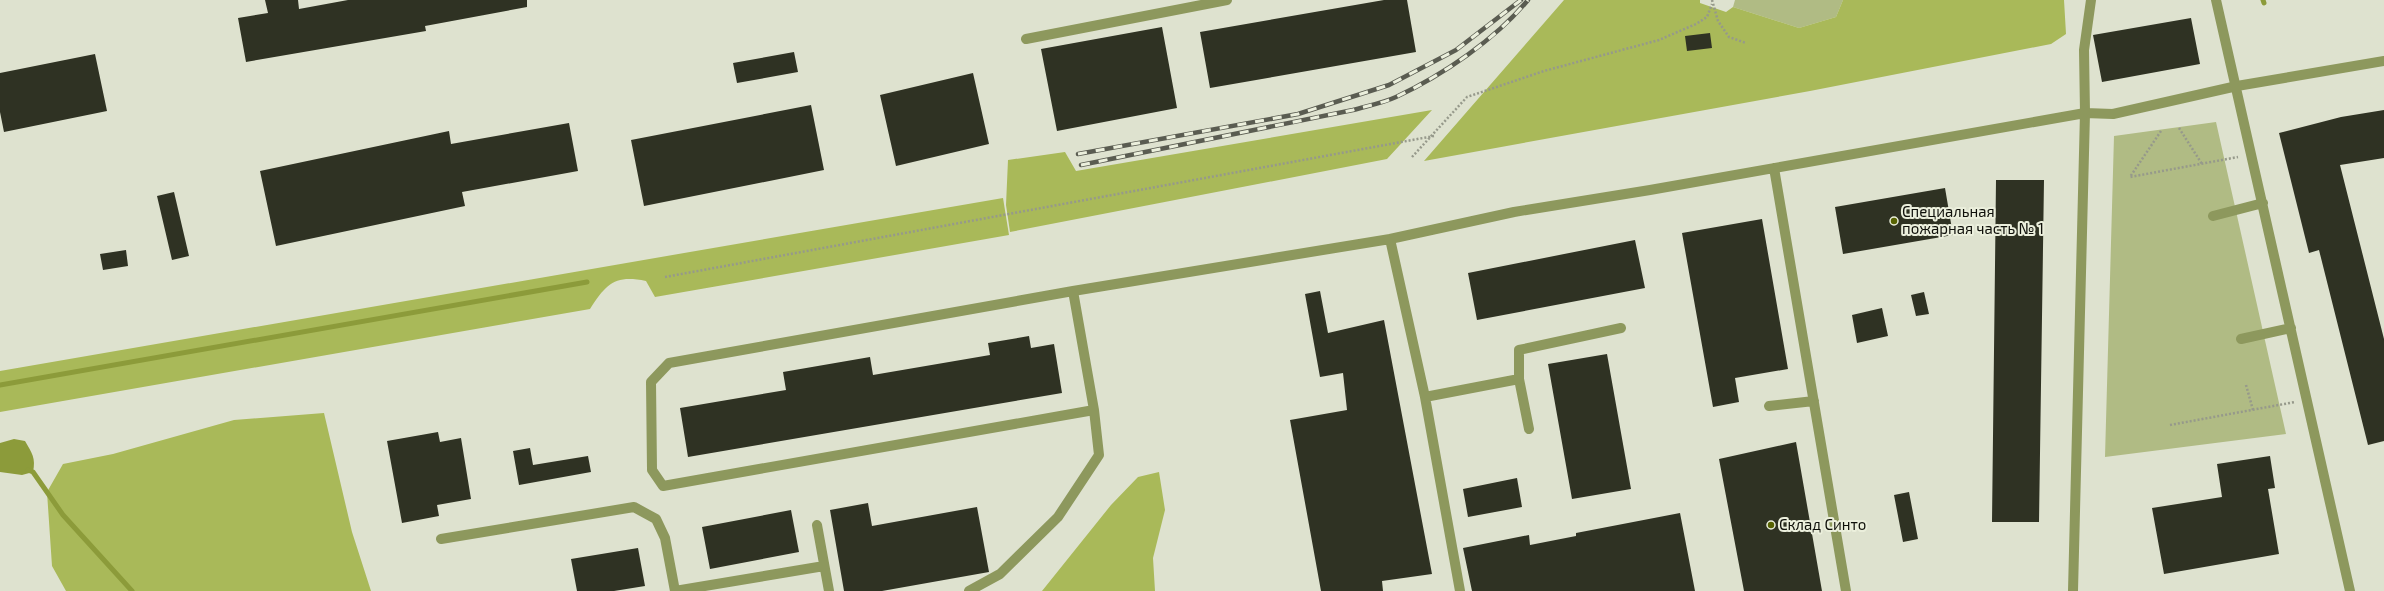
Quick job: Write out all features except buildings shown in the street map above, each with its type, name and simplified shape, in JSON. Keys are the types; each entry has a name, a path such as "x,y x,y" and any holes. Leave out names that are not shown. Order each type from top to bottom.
{"lane":[{"path":"1026,40 1227,0"},
{"path":"2073,591 2085,113 2084,50 2091,0"},
{"path":"2216,0 2237,86 2350,591"},
{"path":"1094,410 663,486 652,470 651,382 669,363 1073,291 1390,239 1514,212 2085,113 2113,114 2237,86 2384,61"},
{"path":"1774,168 1846,591"},
{"path":"2213,216 2263,202"},
{"path":"1390,239 1425,396 1460,591"},
{"path":"969,591 1000,574 1058,517 1099,455 1094,410 1073,291"},
{"path":"1529,429 1519,379 1519,350 1621,328"},
{"path":"2241,339 2291,328"},
{"path":"1425,396 1519,379"},
{"path":"1769,406 1814,401"},
{"path":"441,539 634,507 656,519 665,538 675,591 824,566"},
{"path":"817,526 829,591"}],"path":[{"path":"1712,0 1718,21 1729,37 1746,43"},
{"path":"1412,157 1434,136 1455,108 1467,97 1544,71 1659,40 1696,24 1707,17 1712,4"},
{"path":"2179,128 2202,164"},
{"path":"2161,130 2130,177 2252,155"},
{"path":"665,277 1434,136"},
{"path":"2246,385 2253,410"},
{"path":"2170,425 2307,400"}],"shaded area":[{"path":"1564,0 1700,0 1700,3 1726,12 1733,7 1799,28 1836,17 1843,0 2064,0 2066,34 2051,44 1810,91 1424,161"},
{"path":"1735,0 1843,0 1836,17 1799,28 1733,7"},
{"path":"1432,110 1387,159 1010,232 1006,205 1008,160 1065,152 1076,171"},
{"path":"2216,122 2286,434 2105,457 2114,136"},
{"path":"1003,198 1009,235 655,297 646,281 635,279 619,280 607,287 590,309 0,412 0,371"},
{"path":"324,413 352,532 371,591 66,591 52,566 47,492 63,464 113,454 234,420"},
{"path":"14,439 25,441 34,459 33,472 22,475 0,472 0,443"},
{"path":"1159,472 1165,510 1153,558 1155,591 1042,591 1111,505 1138,477"}],"waterway":[{"path":"0,385 587,282"},
{"path":"28,470 33,472 63,515 132,591"}],"railway":[{"path":"1078,154 1298,114 1389,85 1456,50 1521,0"},
{"path":"1081,165 1353,110 1391,99 1432,78 1468,55 1500,29 1528,0"}],"place":[{"name":"Специальная пожарная часть № 1","path":"1894,221"},
{"name":"Склад Синто","path":"1771,525"}]}
